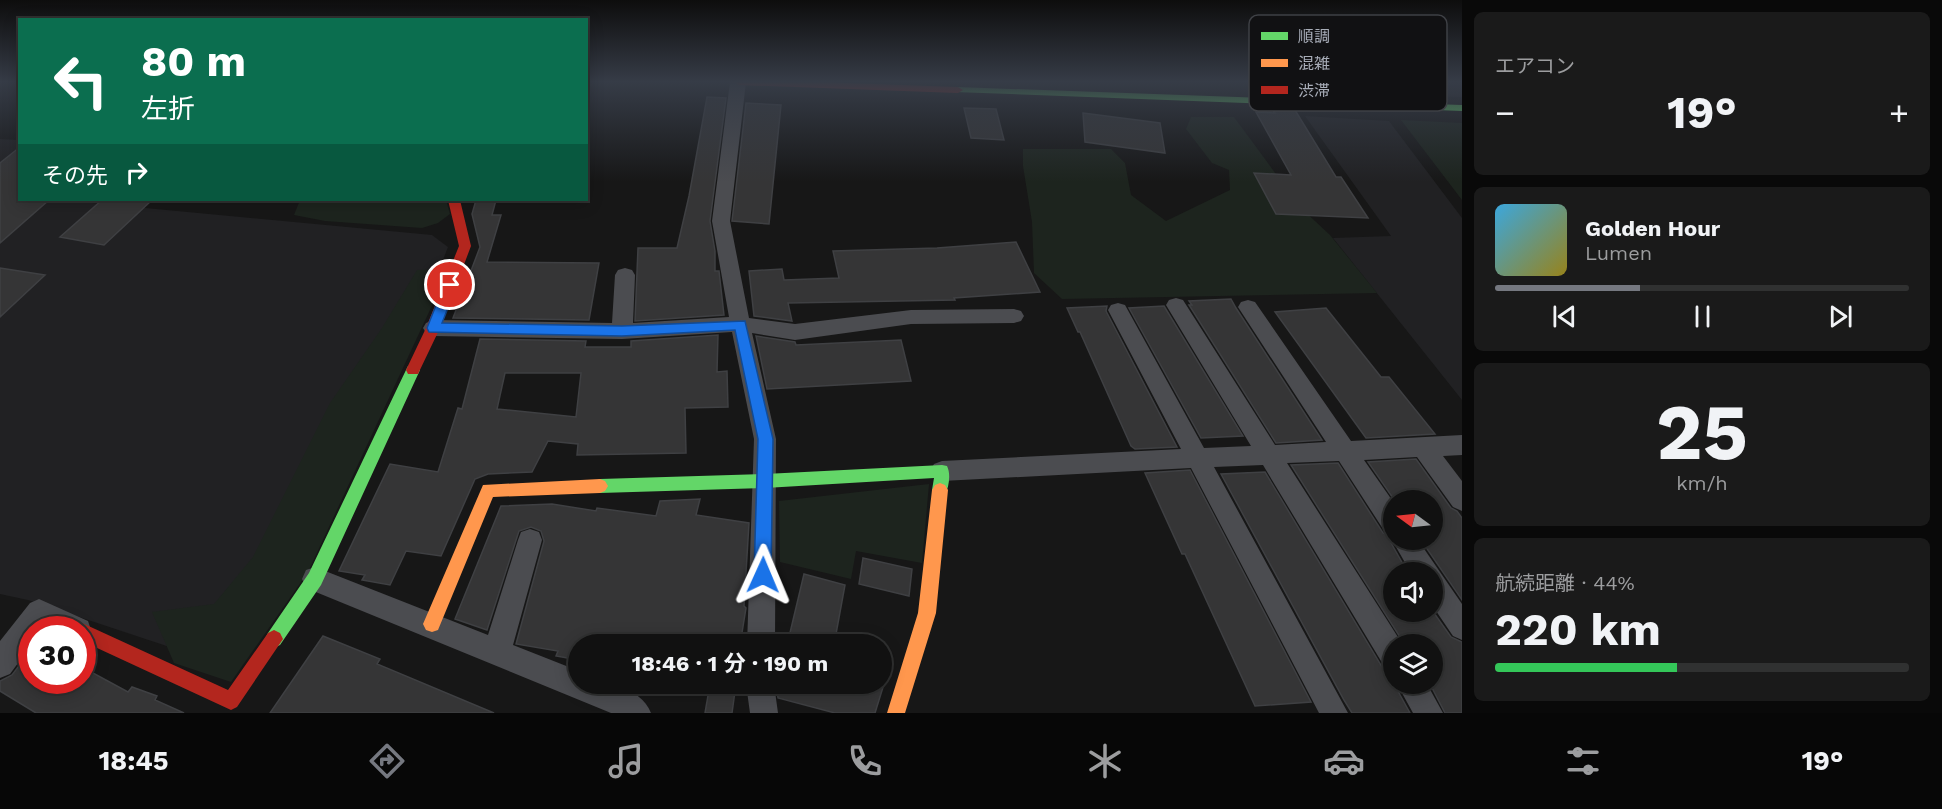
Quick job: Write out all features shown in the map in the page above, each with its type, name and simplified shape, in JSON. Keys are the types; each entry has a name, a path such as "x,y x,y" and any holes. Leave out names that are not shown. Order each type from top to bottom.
{"street":[{"path":"735,115 721,221 765,439 761,634"},
{"path":"96,638 231,701 315,579 433,328 465,246 454,201"},
{"path":"622,331 625,275"},
{"path":"1176,305 1383,638"},
{"path":"1248,307 1383,508"},
{"path":"1118,310 1334,713"},
{"path":"433,328 622,331 740,324 795,332 911,316 1014,316"},
{"path":"432,624 488,490 765,481 1462,445"},
{"path":"1423,447 1462,500"},
{"path":"896,713 927,614 942,471"},
{"path":"497,652 530,540"},
{"path":"315,579 432,624 618,701 637,713"},
{"path":"1443,598 1462,627"},
{"path":"0,664 18,640"},
{"path":"761,694 764,713"},
{"path":"1417,694 1429,713"}],"shaded area":[{"path":"1305,116 1389,121 1462,218 1462,400 1333,238 1391,236"},
{"path":"1191,117 1234,117 1301,208 1330,235 1377,293 1062,299 1034,273 1032,222 1023,166 1023,149 1111,149 1125,163 1131,195 1166,221 1230,190 1229,170 1212,163 1186,129"},
{"path":"1401,120 1462,123 1462,200"},
{"path":"0,139 18,140 18,201 72,201 432,235 448,247 416,328 230,667 96,623 96,616 76,616 28,600 0,594"},
{"path":"300,201 446,201 450,214 438,223 422,228 325,221 294,215"},
{"path":"449,269 308,572 231,682 174,663 152,612 214,604 253,557 330,403 382,328 417,270"},
{"path":"929,484 922,563 856,551 851,579 780,562 779,501"}],"building":[{"path":"704,115 724,115 710,221 715,251 715,271 719,271 724,315 635,321 638,248 677,248"},
{"path":"745,115 780,115 769,224 732,221"},
{"path":"966,115 998,115 1004,140 971,138"},
{"path":"1083,115 1160,123 1165,153 1085,142"},
{"path":"1258,115 1298,115 1336,177 1341,177 1368,218 1276,214 1254,173 1291,175"},
{"path":"18,149 18,201 48,201 0,243 0,163"},
{"path":"101,201 151,201 104,245 60,237"},
{"path":"476,201 496,201 492,215 501,215 487,262 599,263 589,320 453,318 480,247 472,214"},
{"path":"1016,242 1040,292 954,298 955,300 788,303 792,321 754,316 749,271 782,269 784,280 839,278 833,251 937,248"},
{"path":"0,268 45,275 0,317"},
{"path":"1231,299 1322,440 1276,443 1189,305 1192,305 1189,301"},
{"path":"1107,306 1106,311 1177,447 1135,449 1131,446 1067,308"},
{"path":"1164,306 1243,436 1201,438 1129,308"},
{"path":"1326,308 1381,377 1389,377 1435,434 1366,438 1275,312"},
{"path":"718,335 717,372 727,371 728,407 685,408 686,453 577,455 578,444 548,441 532,472 488,474 475,479 441,556 406,551 390,585 362,580 365,575 339,571 390,464 438,472 458,408 462,409 480,339 586,341 585,347 631,347 631,341","holes":["505,373 581,373 576,417 497,409"]},
{"path":"756,336 795,342 796,345 901,340 911,381 767,389"},
{"path":"1416,459 1438,490 1387,490 1368,462"},
{"path":"1338,463 1383,533 1383,550 1395,550 1402,562 1383,562 1383,610 1291,465"},
{"path":"1190,470 1311,702 1255,706 1145,473"},
{"path":"1265,472 1383,667 1383,694 1400,694 1410,713 1352,713 1221,474"},
{"path":"1443,497 1462,518 1462,600 1443,572 1443,562 1436,562 1428,550 1443,550"},
{"path":"700,499 696,515 749,523 744,606 746,608 742,634 568,634 568,658 556,656 558,651 516,644 544,541 541,531 531,527 519,531 487,630 455,619 501,506 552,504 596,511 597,508 656,516 660,501"},
{"path":"863,558 912,569 909,596 859,584"},
{"path":"804,574 845,585 836,634 790,634"},
{"path":"1390,622 1440,622 1451,637 1462,642 1462,713 1445,713 1435,694 1443,694 1443,634 1398,634"},
{"path":"323,636 380,659 377,664 494,713 270,713"},
{"path":"18,667 18,694 96,694 96,675 128,692 132,687 157,696 155,700 184,713 36,713 0,691 0,681 12,675"},
{"path":"708,694 735,694 732,713 705,713"},
{"path":"777,694 881,694 875,713 835,713 778,698"}],"traffic: fast":[{"path":"274,639 315,579 413,370"},
{"path":"600,486 765,481 942,471 940,490"}],"traffic: slow":[{"path":"432,624 488,490 600,486"},
{"path":"896,713 927,613 940,490"}],"traffic: jam":[{"path":"413,370 433,328 465,246 454,201"},
{"path":"96,638 231,701 274,639"}],"route":[{"path":"450,285 433,328 622,331 740,324 765,439 763,575"}]}
